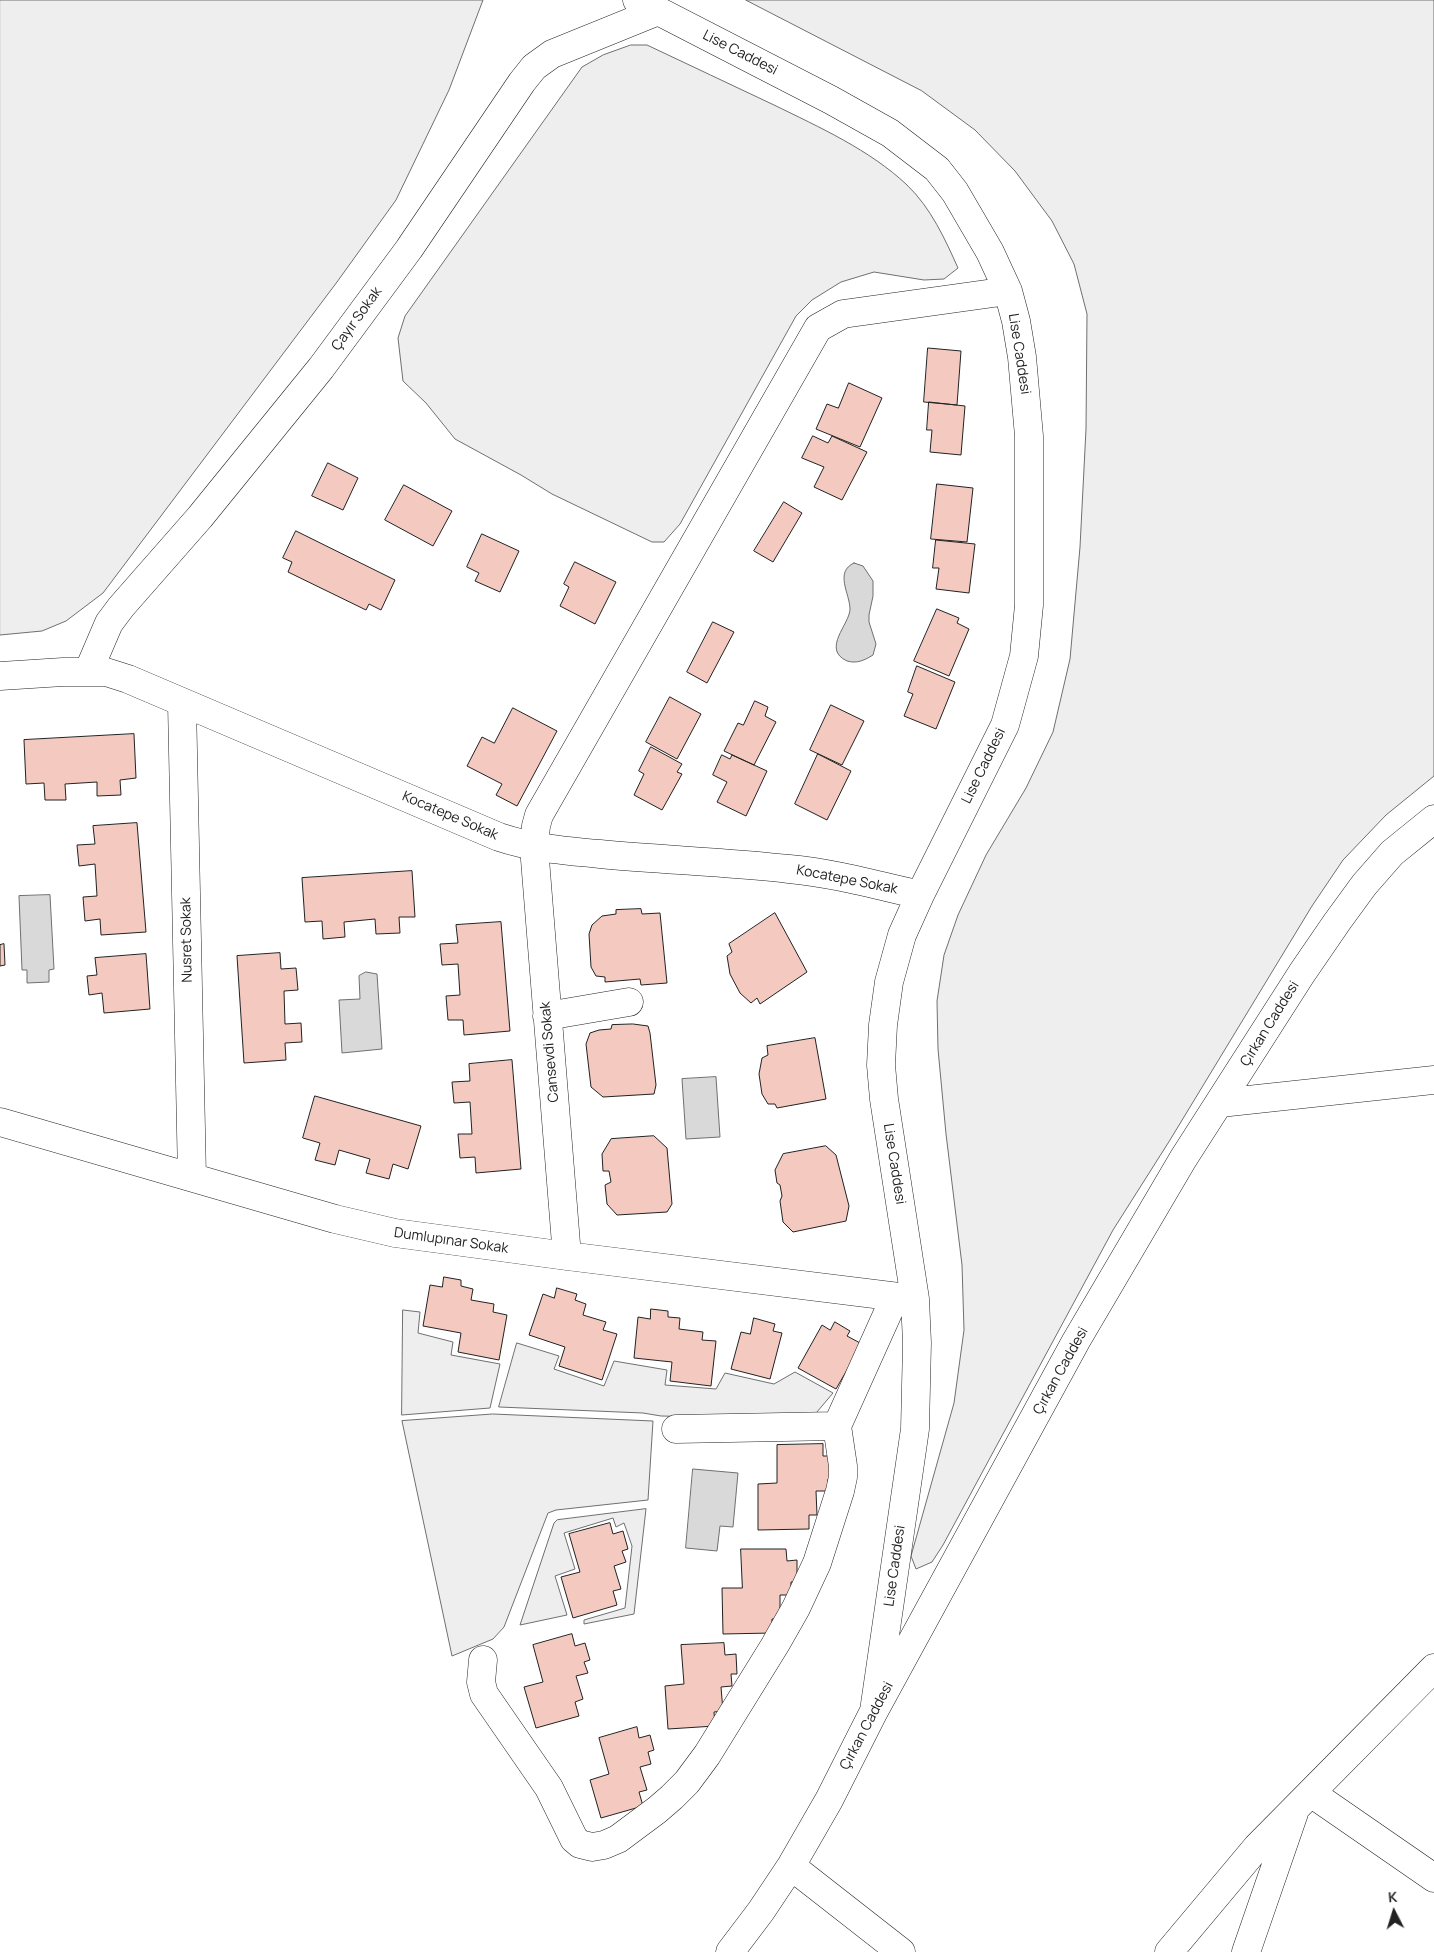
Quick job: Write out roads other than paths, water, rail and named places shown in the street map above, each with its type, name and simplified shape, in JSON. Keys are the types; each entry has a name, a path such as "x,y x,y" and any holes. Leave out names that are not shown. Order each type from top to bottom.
{"street":[{"name":"Lise Caddesi","path":"647,6 831,100 890,134 937,169 959,199 990,252 1008,291 1016,320 1022,357 1029,436 1029,605 1024,656 1005,725 902,935 889,982 883,1025 881,1065 905,1298 917,1343 915,1429 874,1710"},
{"name":"Çayır Sokak","path":"88,672 109,623 200,517 321,368 408,249 534,67 552,54 647,6"},
{"name":"Cansevdi Sokak","path":"567,1256 534,847 539,815 818,328 843,314 1008,291"},
{"name":"Kocatepe Sokak","path":"0,676 63,672 106,672 128,679 182,704 499,837 534,847 660,860 789,868 830,874 920,895"},
{"name":"Nusret Sokak","path":"182,704 192,1177"},
{"name":"Çırkan Caddesi","path":"730,1952 761,1911 791,1866 829,1800 874,1710 1120,1264 1183,1159 1302,973 1364,885 1392,854 1434,819"},
{"path":"548,1016 628,1002"},
{"path":"1220,1103 1434,1080"},
{"name":"Dumlupınar Sokak","path":"0,1122 335,1219 395,1233 905,1298"},
{"path":"483,1660 482,1682 484,1694 549,1788 574,1839 580,1844 592,1847 604,1845 618,1839 657,1810 687,1782 707,1755 775,1646 796,1608 817,1563 840,1491 843,1466 837,1426 905,1298"},
{"path":"676,1429 837,1426"},
{"path":"1169,1952 1257,1847 1434,1668"},
{"path":"1304,1800 1434,1878"},
{"path":"1246,1952 1304,1800"},
{"path":"791,1866 901,1952"}]}
